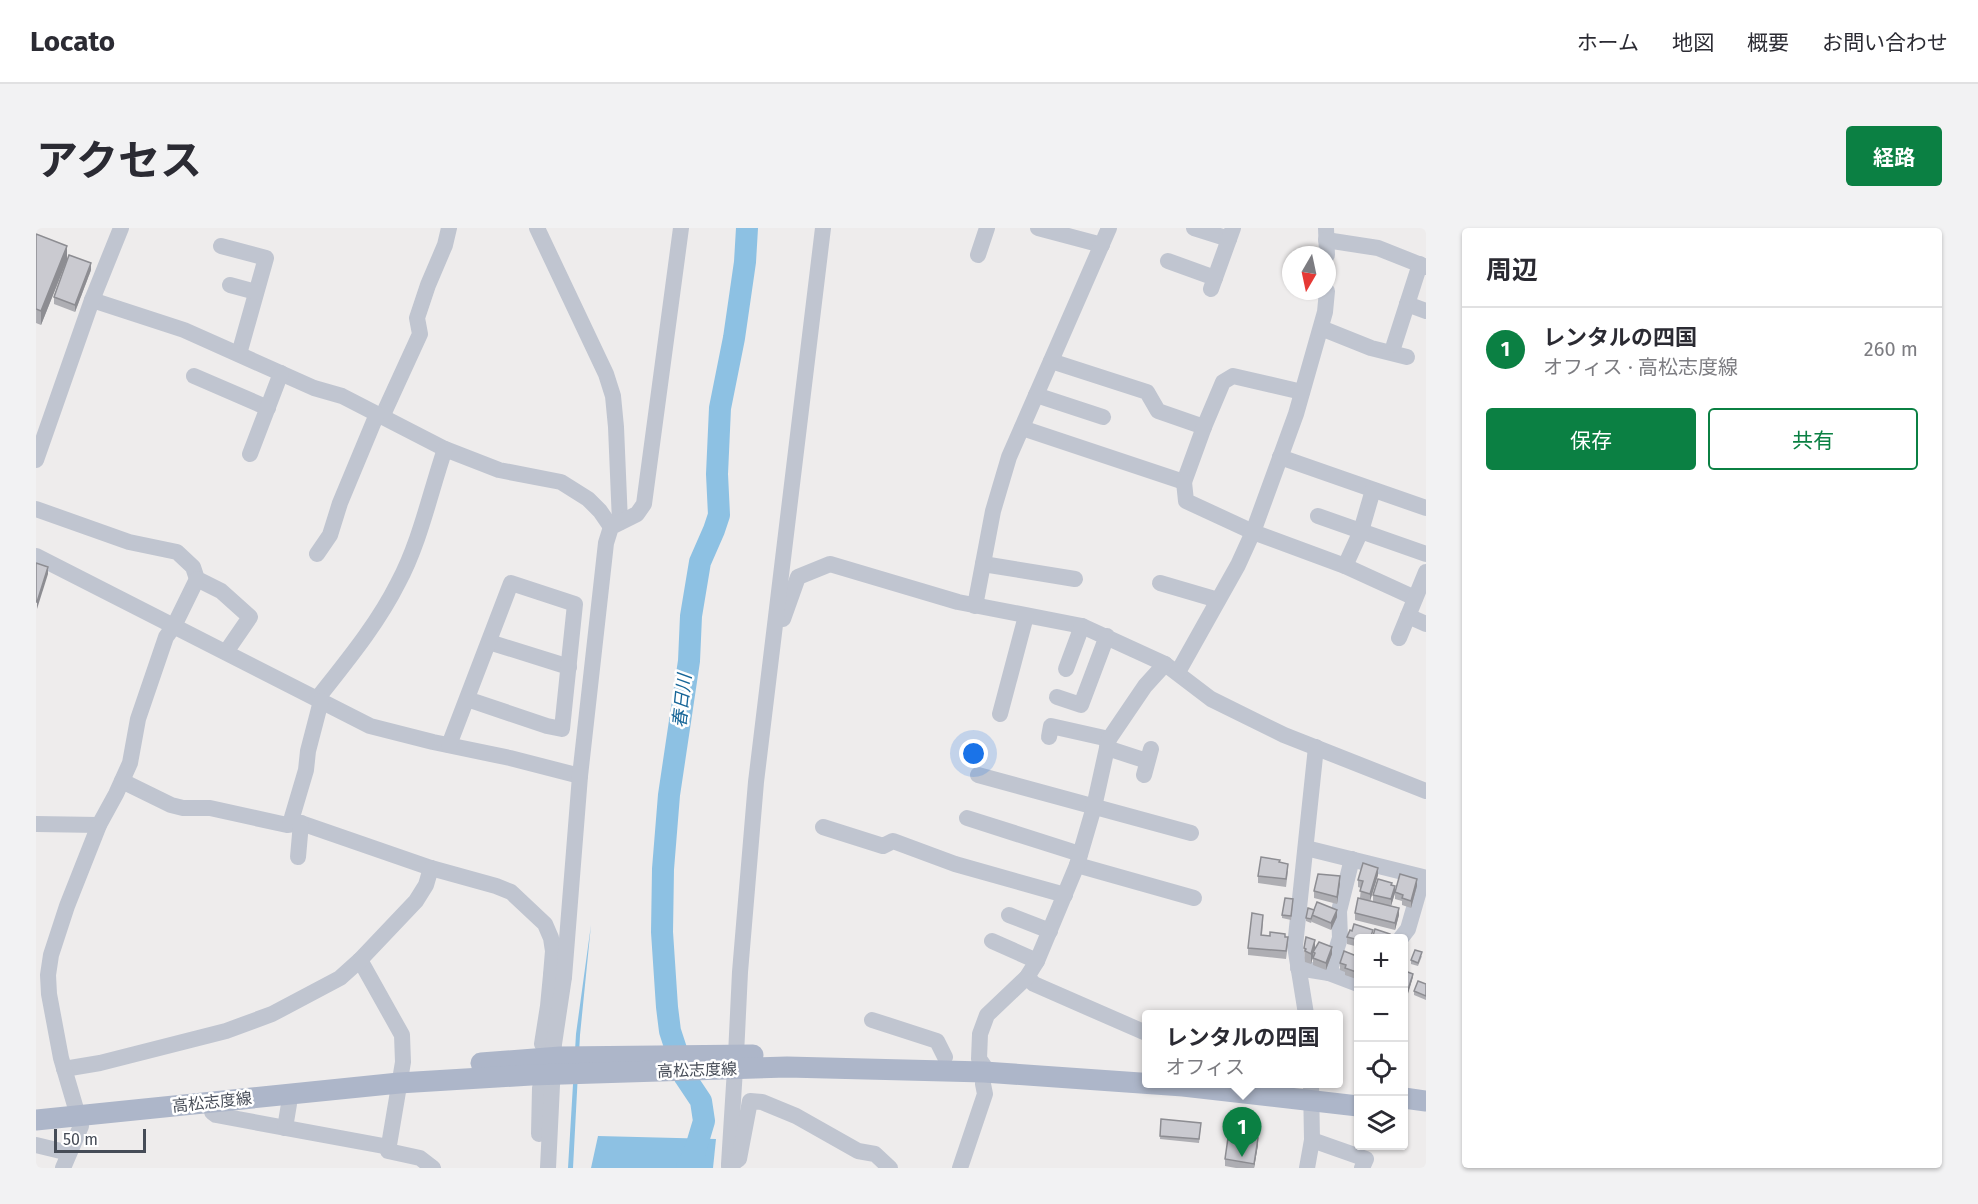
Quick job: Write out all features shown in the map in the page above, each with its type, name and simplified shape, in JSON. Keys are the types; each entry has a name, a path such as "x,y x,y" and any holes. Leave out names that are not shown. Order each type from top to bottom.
{"main road":[{"name":"高松志度線","path":"36,1120 75,1109 400,1076 551,1066 731,1062 842,1054 945,1057 981,1065 1142,1082"},
{"name":"高松志度線","path":"731,1062 787,1067 981,1065 1142,1069"},
{"name":"高松志度線","path":"36,1106 75,1109 211,1102 287,1094 400,1076"},
{"name":"高松志度線","path":"1307,1088 1354,1092"},
{"name":"高松志度線","path":"1307,1088 1354,1104"},
{"path":"1408,1099 1426,1101"},
{"path":"1408,1113 1426,1115"}],"street":[{"path":"36,460 92,300 121,228"},
{"path":"317,554 330,536 340,503 379,415 420,334 417,318 445,245 449,228"},
{"path":"537,228 606,374 613,396 616,427 616,525 606,543 558,976 551,1066 548,1168"},
{"path":"616,525 637,514 644,504 681,228"},
{"path":"729,1167 731,1062 747,875 823,228"},
{"path":"978,255 987,228"},
{"path":"1038,228 1102,245"},
{"path":"975,606 993,511 1010,457 1109,228"},
{"path":"1168,261 1213,284 1231,234 1194,228"},
{"path":"1326,241 1378,248 1423,266 1407,304 1394,345"},
{"path":"221,246 266,258 239,354"},
{"path":"230,285 256,292"},
{"path":"92,300 184,330 314,387 342,396 445,449 499,470 561,482 588,500 616,525"},
{"path":"960,1168 985,1094 980,1034 987,1015 1027,977 1037,961 1078,860 1094,807 1108,744 1145,686 1171,668 1218,600 1253,532 1302,392 1321,328 1326,300"},
{"path":"1407,304 1426,312"},
{"path":"1321,328 1371,348 1407,357"},
{"path":"1051,361 1147,392 1158,411 1204,427"},
{"path":"250,454 281,373"},
{"path":"194,376 268,408"},
{"path":"1302,392 1233,376 1223,382 1184,482 1186,501 1253,532 1345,566 1415,598"},
{"path":"1036,396 1103,417"},
{"path":"1022,428 1184,482"},
{"path":"298,857 295,824 319,700 362,640 399,582 417,537 445,449"},
{"path":"1280,457 1426,508"},
{"path":"1345,566 1361,531 1373,490"},
{"path":"36,509 129,542 177,552 193,567 197,579 174,626 166,637 138,719 130,763 99,825 67,906 51,955 43,995 81,1126 66,1161 36,1145"},
{"path":"1318,516 1426,554"},
{"path":"36,556 370,726 580,776"},
{"path":"773,645 798,577 830,564 975,606 1082,626 1171,668 1211,699 1284,735 1426,791"},
{"path":"983,564 1075,579"},
{"path":"1398,638 1426,572"},
{"path":"197,579 221,591 250,617 226,652"},
{"path":"450,745 467,699 511,583 575,604 562,729 467,699"},
{"path":"1160,583 1218,600"},
{"path":"1000,714 1017,673 1026,616"},
{"path":"1408,616 1426,624"},
{"path":"1066,669 1082,626"},
{"path":"1057,697 1081,705 1107,636"},
{"path":"489,642 569,667"},
{"path":"1049,737 1051,726 1108,744 1147,762"},
{"path":"1305,1010 1295,946 1316,747"},
{"path":"978,775 1191,833"},
{"path":"122,781 171,805 183,808 210,808 295,824 511,892 545,924 551,938 558,976"},
{"path":"967,818 1078,860 1194,898"},
{"path":"36,824 99,825"},
{"path":"823,827 883,846 893,841 955,864 1065,895"},
{"path":"1306,848 1424,876 1404,934"},
{"path":"1329,973 1340,938 1339,910 1352,859"},
{"path":"64,1069 100,1063 226,1031 272,1014 340,978 416,902 426,885 431,868"},
{"path":"1009,915 1050,931"},
{"path":"992,941 1037,961"},
{"path":"360,960 402,1035 399,1093 388,1151 420,1158 433,1168"},
{"path":"1298,968 1329,973 1354,982"},
{"path":"1027,977 1034,984 1142,1031"},
{"path":"872,1020 937,1041 945,1057"},
{"path":"538,1168 551,1066"},
{"path":"1307,1088 1312,1140 1307,1168"},
{"path":"285,1128 289,1104 287,1094"},
{"path":"729,1167 739,1159 750,1101 762,1102 796,1116 858,1151 875,1154 890,1168"},
{"path":"211,1102 212,1112 216,1115 389,1147"},
{"path":"1312,1140 1366,1159 1362,1168"}],"water":[{"path":"591,925 580,1035 573,1168 568,1168 576,1034"},
{"path":"598,1136 716,1139 713,1168 591,1168"}],"building":[{"path":"36,234 67,246 41,311 36,309"},
{"path":"69,255 91,263 75,305 54,297"},
{"path":"36,563 48,567 37,602 36,602"},
{"path":"1261,857 1280,860 1279,862 1288,864 1286,879 1258,876"},
{"path":"1363,863 1378,868 1370,894 1360,891 1363,881 1358,880"},
{"path":"1318,874 1340,876 1337,897 1314,891"},
{"path":"1400,874 1417,879 1411,901 1395,892"},
{"path":"1378,879 1395,886 1391,899 1373,895"},
{"path":"1285,898 1293,899 1291,916 1282,915"},
{"path":"1358,898 1399,908 1395,923 1355,913"},
{"path":"1317,902 1337,910 1331,923 1312,915"},
{"path":"1308,908 1314,910 1311,919 1306,918"},
{"path":"1252,913 1263,915 1261,935 1270,936 1270,932 1285,934 1285,937 1288,937 1286,951 1248,948"},
{"path":"1354,924 1373,930 1372,934 1354,934 1354,939 1347,937 1350,930 1352,931"},
{"path":"1375,929 1390,934 1374,934"},
{"path":"1306,937 1315,940 1311,954 1304,948"},
{"path":"1319,942 1332,947 1326,963 1313,958 1315,953 1313,952"},
{"path":"1415,950 1422,952 1418,963 1411,960"},
{"path":"1344,951 1354,955 1354,971 1345,968 1346,965 1340,963"},
{"path":"1408,972 1413,974 1408,990"},
{"path":"1418,981 1426,984 1426,996 1414,991"},
{"path":"1161,1119 1201,1123 1199,1139 1160,1136"},
{"path":"1239,1136 1258,1138 1254,1164 1225,1159 1228,1138 1238,1140"}],"waterway":[{"name":"春日川","path":"687,1168 704,1121 701,1101 685,1077 670,1031 662,932 663,869 669,795 689,661 691,616 700,562 719,515 717,474 720,408 734,338 745,262 747,228"}],"place":[{"name":"レンタルの四国","path":"1242,1157"}]}
